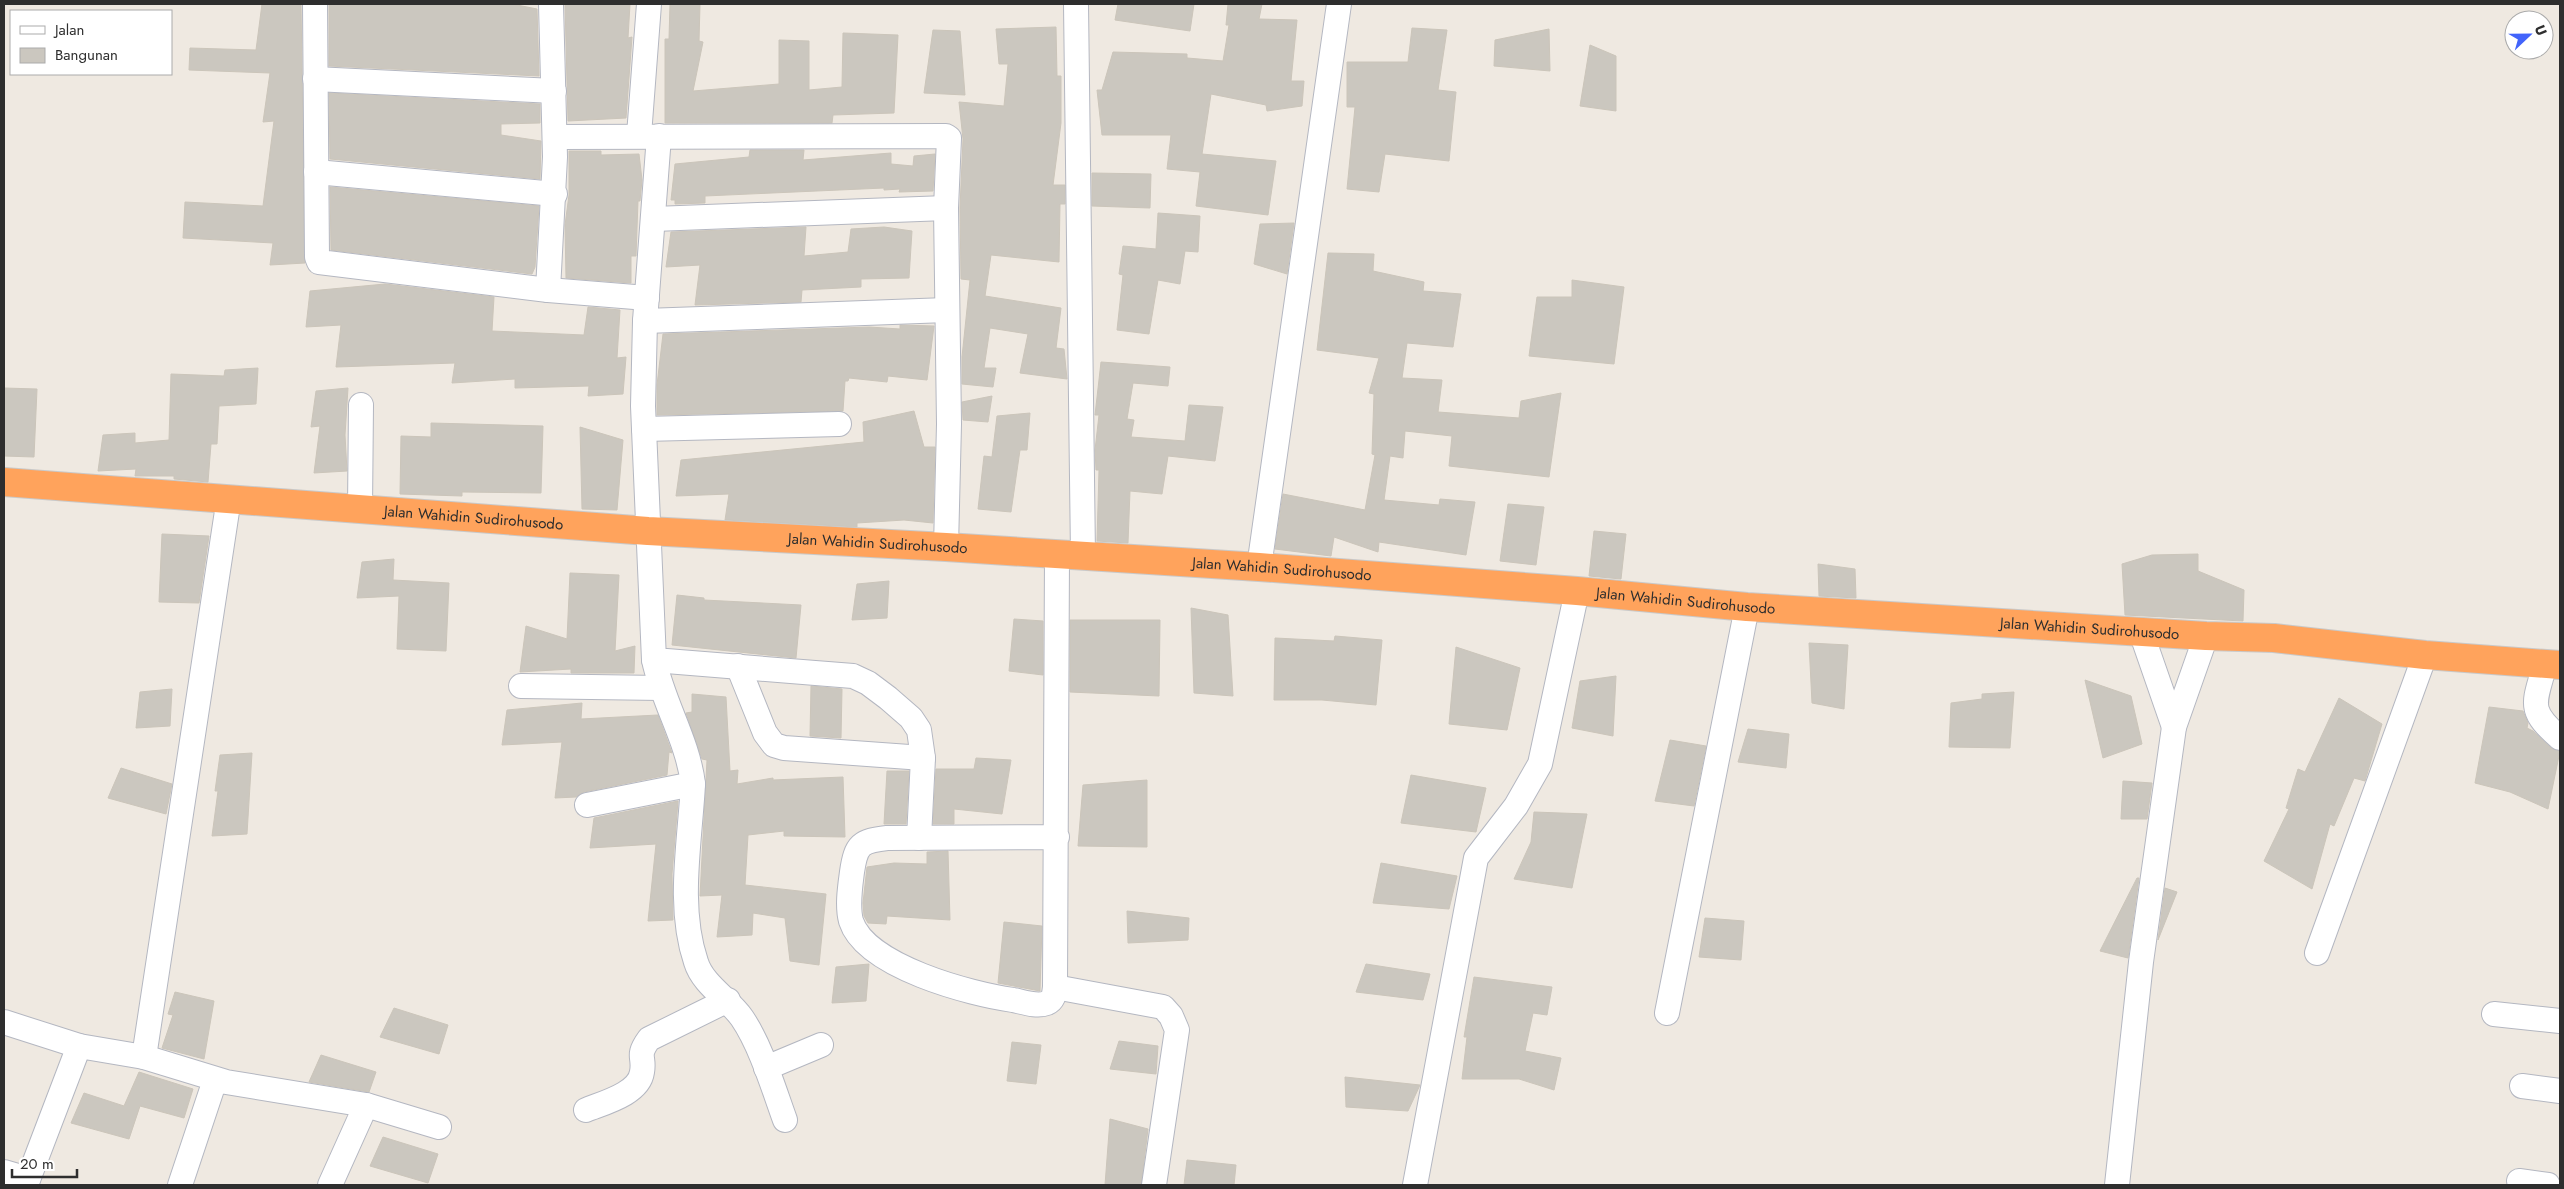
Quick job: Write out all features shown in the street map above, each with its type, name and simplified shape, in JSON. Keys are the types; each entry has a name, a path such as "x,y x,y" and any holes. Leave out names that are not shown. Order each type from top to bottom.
{"highway":[{"name":"Jalan Wahidin Sudirohusodo","path":"4,482 648,531 946,546 1259,567 1577,590 1747,607 2206,636 2274,638 2425,654 2553,664"}],"street":[{"path":"315,4 316,172 319,262 548,290 647,298"},
{"path":"548,290 555,194 551,4"},
{"path":"650,4 649,136 654,219 645,321 644,428 654,660 660,688 689,759 694,784 686,904 690,940 696,965 710,984 728,1000 743,1018 766,1068 785,1120"},
{"path":"1057,837 868,840 858,848 854,858 849,902 851,921 863,939 901,965 927,978 969,992 1041,1005 1053,998 1055,988 1057,837 1070,555 1076,4"},
{"path":"1259,567 1339,4"},
{"path":"315,80 554,91"},
{"path":"555,137 946,136 950,139 946,208 946,546"},
{"path":"316,172 555,194"},
{"path":"654,219 946,208"},
{"path":"645,321 947,310"},
{"path":"360,508 361,405"},
{"path":"644,428 839,424"},
{"path":"144,1056 229,498"},
{"path":"1415,1185 1429,1119 1476,858 1516,806 1542,758 1577,590"},
{"path":"1667,1013 1747,607"},
{"path":"2141,632 2174,727"},
{"path":"2121,1181 2141,962 2174,727 2206,636"},
{"path":"2317,953 2425,654"},
{"path":"654,660 861,678 911,718 921,736 923,758 918,838"},
{"path":"2553,664 2534,704 2545,726 2560,738"},
{"path":"738,666 765,733 774,745 784,748 923,758"},
{"path":"521,686 660,688"},
{"path":"587,805 694,784"},
{"path":"1055,988 1163,1007 1171,1016 1177,1030 1154,1185"},
{"path":"586,1110 621,1095 636,1085 642,1072 640,1058 642,1048 648,1039 728,1000"},
{"path":"2494,1014 2560,1021"},
{"path":"4,1022 79,1046 144,1056 215,1080 366,1105 439,1127"},
{"path":"766,1068 821,1045"},
{"path":"4,1172 27,1182 79,1046"},
{"path":"180,1185 215,1080"},
{"path":"2522,1086 2560,1091"},
{"path":"330,1185 366,1105"},
{"path":"2519,1182 2548,1185"}],"building":[{"path":"262,4 301,4 305,263 270,265 273,243 183,238 185,202 263,206 274,121 263,122 270,73 189,70 190,48 256,50"},
{"path":"329,4 512,4 537,9 539,76 329,66"},
{"path":"565,4 630,4 628,38 632,37 626,118 568,121"},
{"path":"670,4 700,4 699,41 703,42 693,91 779,84 779,40 809,41 809,90 842,87 843,33 898,35 894,113 833,115 832,123 665,123 665,39 669,39"},
{"path":"1118,4 1194,4 1190,31 1115,20"},
{"path":"1228,4 1262,4 1259,19 1297,20 1291,81 1304,81 1302,106 1267,111 1266,105 1211,94 1202,154 1276,161 1268,215 1196,206 1200,172 1167,169 1171,135 1102,135 1097,90 1102,90 1113,52 1187,54 1187,58 1223,61 1229,25 1226,25"},
{"path":"1056,27 1057,76 1061,76 1061,123 1053,185 1065,185 1065,204 1060,204 1059,262 991,255 985,296 1061,308 1056,348 1064,349 1067,379 1020,373 1028,334 990,328 984,368 996,368 993,387 962,384 962,357 970,280 961,279 960,208 963,139 959,102 1004,106 1008,64 999,64 996,29"},
{"path":"1412,28 1447,30 1438,90 1456,92 1449,161 1385,154 1379,192 1347,189 1355,107 1347,107 1347,62 1408,62"},
{"path":"1549,29 1550,71 1494,66 1495,40"},
{"path":"933,30 960,31 965,95 924,93"},
{"path":"1590,45 1616,56 1616,111 1580,106"},
{"path":"329,93 540,104 540,123 501,124 501,135 541,141 540,179 330,159"},
{"path":"750,150 804,150 803,160 891,153 891,164 913,166 914,156 935,154 933,191 899,192 900,189 884,190 884,188 705,196 705,203 675,204 675,200 671,200 675,164 749,157"},
{"path":"569,151 601,151 601,155 639,154 642,180 640,201 638,201 636,256 631,256 631,283 566,278 565,225 569,195"},
{"path":"1092,173 1151,174 1150,208 1092,206"},
{"path":"330,187 539,206 535,267 532,274 331,250"},
{"path":"1158,213 1200,216 1198,252 1185,251 1180,284 1158,280 1149,334 1117,330 1123,275 1119,274 1123,246 1156,249"},
{"path":"1294,223 1287,274 1254,264 1260,224"},
{"path":"806,227 804,256 848,252 851,229 884,227 912,231 909,278 861,279 861,287 802,290 801,302 695,305 700,265 666,267 671,232"},
{"path":"1328,253 1374,254 1373,271 1424,282 1423,291 1461,294 1453,347 1407,343 1402,378 1442,380 1438,412 1519,418 1521,401 1561,393 1549,477 1449,466 1452,436 1405,431 1403,458 1390,456 1384,500 1439,505 1440,499 1475,502 1466,555 1379,542 1378,552 1334,537 1331,556 1275,549 1283,494 1365,510 1375,455 1372,454 1374,394 1369,393 1379,358 1317,350"},
{"path":"1572,280 1624,287 1614,364 1529,356 1537,297 1572,297"},
{"path":"385,284 494,297 492,331 584,335 588,307 620,310 617,358 626,357 623,394 588,396 589,386 515,388 515,379 452,383 455,363 336,367 341,325 306,327 310,291"},
{"path":"900,325 934,326 927,380 888,376 887,382 849,378 848,381 845,381 843,411 657,415 657,385 663,334 869,327 900,329"},
{"path":"1101,362 1170,367 1168,386 1133,383 1127,419 1134,420 1131,437 1185,441 1189,405 1223,407 1215,461 1168,456 1162,494 1130,491 1128,543 1097,541 1099,470 1096,470 1095,450 1099,415 1095,415"},
{"path":"258,368 256,404 219,406 217,444 211,444 208,482 174,479 174,476 135,476 136,469 98,471 103,435 135,433 135,443 169,440 171,374 224,376 225,370"},
{"path":"4,388 37,389 34,457 4,456"},
{"path":"348,388 345,435 347,471 314,473 320,426 311,427 316,391"},
{"path":"992,396 988,422 963,420 962,402"},
{"path":"914,411 924,447 935,447 933,523 904,520 857,523 857,527 725,520 729,494 676,496 681,460 864,442 863,422"},
{"path":"1030,413 1027,450 1020,450 1011,512 978,509 984,456 992,457 997,416"},
{"path":"431,423 543,426 541,493 462,492 462,496 400,494 401,436 431,437"},
{"path":"580,427 623,440 617,510 582,509"},
{"path":"1508,504 1544,507 1536,565 1500,561"},
{"path":"1594,531 1626,534 1621,579 1589,576"},
{"path":"162,534 209,536 199,603 159,602"},
{"path":"2198,554 2198,571 2244,590 2243,621 2125,615 2122,564 2152,555"},
{"path":"394,559 393,580 449,583 446,651 397,649 399,596 357,598 362,562"},
{"path":"1818,564 1855,569 1856,598 1819,596"},
{"path":"570,573 619,575 615,651 635,646 634,673 571,673 571,669 520,672 526,626 567,639"},
{"path":"889,581 887,618 852,620 857,584"},
{"path":"677,595 704,598 704,600 801,605 796,658 672,645"},
{"path":"1191,608 1228,615 1233,696 1194,693"},
{"path":"1014,619 1043,621 1043,675 1009,671"},
{"path":"1070,620 1160,620 1159,696 1070,692"},
{"path":"1335,636 1382,640 1376,705 1322,700 1274,700 1275,638 1334,641"},
{"path":"1809,643 1848,645 1844,709 1812,703"},
{"path":"1456,647 1520,668 1507,730 1449,724"},
{"path":"1616,676 1613,736 1572,728 1580,681"},
{"path":"2085,680 2131,696 2142,744 2103,758"},
{"path":"811,686 842,689 841,738 810,736"},
{"path":"172,689 170,726 136,728 140,692"},
{"path":"2014,692 2010,748 1949,747 1951,703 1982,699 1982,694"},
{"path":"692,694 726,697 730,771 738,770 737,784 773,778 773,780 843,777 845,837 784,836 784,831 748,835 745,885 826,894 819,965 790,961 785,918 753,913 752,935 717,937 722,895 700,896 707,760 702,759 686,713 692,712"},
{"path":"2339,698 2382,724 2365,781 2354,778 2334,826 2330,824 2312,889 2264,861 2289,809 2286,808 2298,769 2305,772"},
{"path":"582,703 581,719 658,715 672,753 669,752 667,775 584,792 576,797 555,798 562,742 502,745 507,710"},
{"path":"2489,707 2523,711 2528,723 2527,728 2533,731 2551,748 2560,751 2548,809 2510,792 2475,783"},
{"path":"1748,729 1789,734 1786,768 1738,762"},
{"path":"1670,740 1706,746 1694,806 1655,801"},
{"path":"252,753 247,834 212,836 218,791 215,791 220,755"},
{"path":"976,758 1011,760 1002,814 954,809 954,824 933,824 936,769 974,769"},
{"path":"121,768 172,784 166,814 108,798"},
{"path":"887,771 909,771 906,824 884,824"},
{"path":"1411,775 1486,788 1476,832 1401,823"},
{"path":"1147,780 1147,847 1078,846 1083,785"},
{"path":"2123,781 2152,783 2147,819 2121,819"},
{"path":"678,801 672,874 673,920 648,921 656,844 590,848 594,818"},
{"path":"1534,812 1587,814 1572,888 1514,879 1531,842"},
{"path":"948,851 950,920 887,916 886,924 868,923 864,916 863,903 867,867 894,863 927,864 927,852"},
{"path":"1381,863 1457,876 1449,909 1373,903"},
{"path":"2137,878 2139,878 2128,958 2100,951"},
{"path":"2165,888 2177,892 2158,940"},
{"path":"1127,911 1189,918 1188,940 1128,943"},
{"path":"1705,918 1744,921 1741,960 1699,957"},
{"path":"1004,922 1042,926 1040,991 998,983"},
{"path":"869,964 866,1001 832,1003 836,967"},
{"path":"1366,964 1430,974 1423,1000 1356,992"},
{"path":"1474,977 1552,987 1547,1015 1533,1013 1525,1051 1561,1058 1554,1090 1519,1079 1462,1079 1467,1037 1464,1037"},
{"path":"175,992 214,1001 204,1059 162,1048 173,1015 168,1014"},
{"path":"394,1008 448,1025 439,1054 380,1037"},
{"path":"1119,1041 1158,1046 1156,1074 1110,1069"},
{"path":"1012,1042 1041,1045 1036,1084 1007,1081"},
{"path":"321,1055 376,1072 369,1092 309,1082"},
{"path":"139,1072 193,1089 184,1118 140,1106 129,1139 71,1123 84,1093 124,1106"},
{"path":"1345,1077 1420,1085 1408,1111 1346,1107"},
{"path":"1110,1119 1148,1129 1141,1185 1105,1185"},
{"path":"383,1137 438,1154 428,1183 370,1166"},
{"path":"1187,1160 1236,1165 1234,1185 1184,1185"}]}
